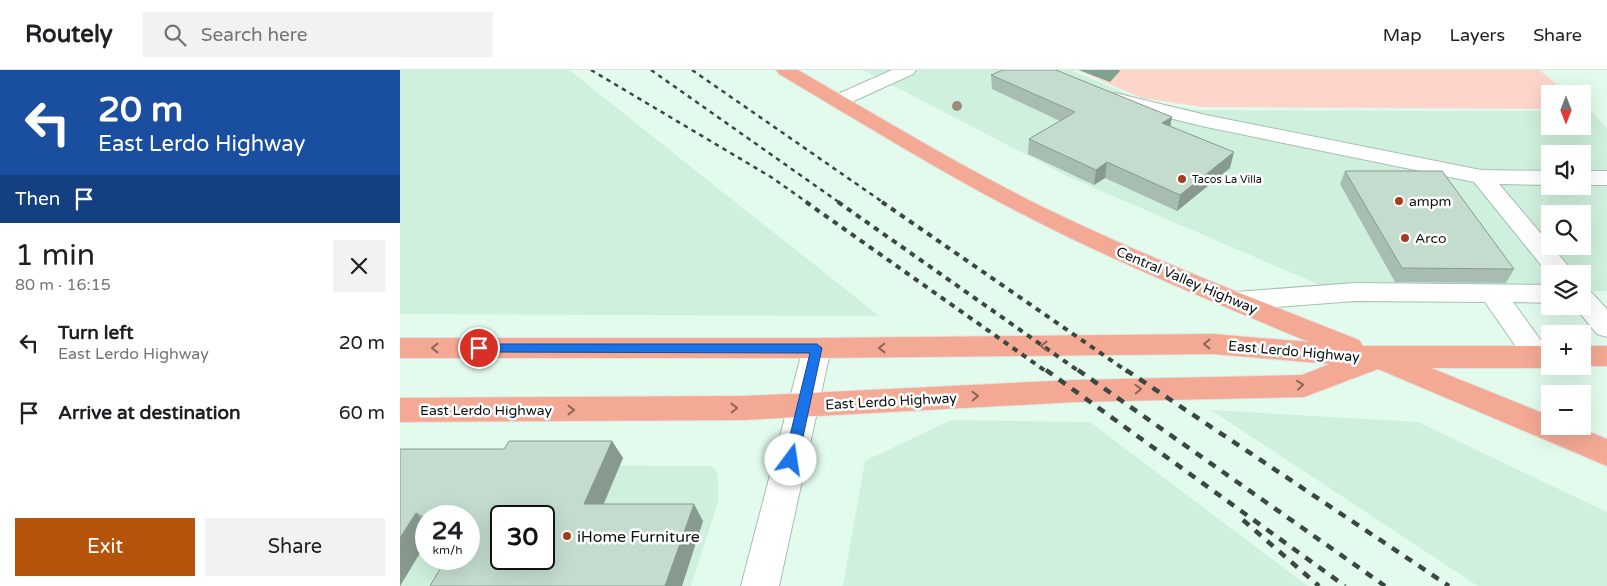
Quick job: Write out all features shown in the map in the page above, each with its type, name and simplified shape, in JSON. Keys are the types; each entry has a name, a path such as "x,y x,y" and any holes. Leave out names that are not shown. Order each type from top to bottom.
{"main road":[{"name":"Central Valley Highway","path":"785,70 934,157 1040,214 1175,278 1377,358 1607,453"},
{"name":"East Lerdo Highway","path":"400,348 817,348 1213,344 1377,358 1541,357"},
{"path":"1591,357 1607,356"},
{"name":"East Lerdo Highway","path":"400,410 576,410 804,405 1075,391 1304,386 1377,358"}],"street":[{"path":"838,101 907,70"},
{"path":"1093,91 1120,101 1206,121 1481,177 1541,178"},
{"path":"1481,177 1554,265"},
{"path":"1591,178 1607,178"},
{"path":"1235,301 1355,292 1541,294"},
{"path":"1493,294 1541,353"},
{"path":"1591,308 1607,327"},
{"path":"760,586 817,348"}],"shaded area":[{"path":"400,70 569,70 879,316 400,314"},
{"path":"863,70 1071,70 1144,101 1197,110 1541,111 1541,135 1591,135 1591,111 1607,129 1607,291 1591,291 1591,265 1541,265 1541,290 1329,289 1071,178"},
{"path":"1077,70 1540,70 1557,85 1541,85 1541,109 1202,107 1142,98"},
{"path":"1079,70 1119,70 1120,71 1110,82"},
{"path":"1211,410 1418,422 1607,512 1607,586 1478,586"},
{"path":"951,420 1090,422 1308,586 843,586 865,461"},
{"path":"400,465 711,466 718,474 718,502 691,586 400,586"}],"building":[{"path":"1003,70 1056,70 1172,117 1162,123 1234,152 1180,195 1107,162 1096,170 1029,139 1075,112 991,75"},
{"path":"1345,171 1442,171 1514,269 1402,268"},
{"path":"509,441 612,441 584,504 694,504 665,586 430,586 439,570 480,570 480,505 415,505 415,515 400,538 400,449 504,449"}],"railway":[{"path":"591,70 771,177 808,203"},
{"path":"651,70 840,203"},
{"path":"692,70 884,203"},
{"path":"806,202 1047,372"},
{"path":"838,202 1080,372"},
{"path":"882,202 1128,372"},
{"path":"1046,370 1345,586"},
{"path":"1078,370 1385,586"},
{"path":"1126,370 1449,586"},
{"path":"1243,520 1319,586"}],"place":[{"name":"Tacos La Villa","path":"1182,179"},
{"name":"ampm","path":"1399,201"},
{"name":"Arco","path":"1405,238"},
{"name":"iHome Furniture","path":"567,536"}],"route":[{"path":"479,348 817,348 791,460"}]}
